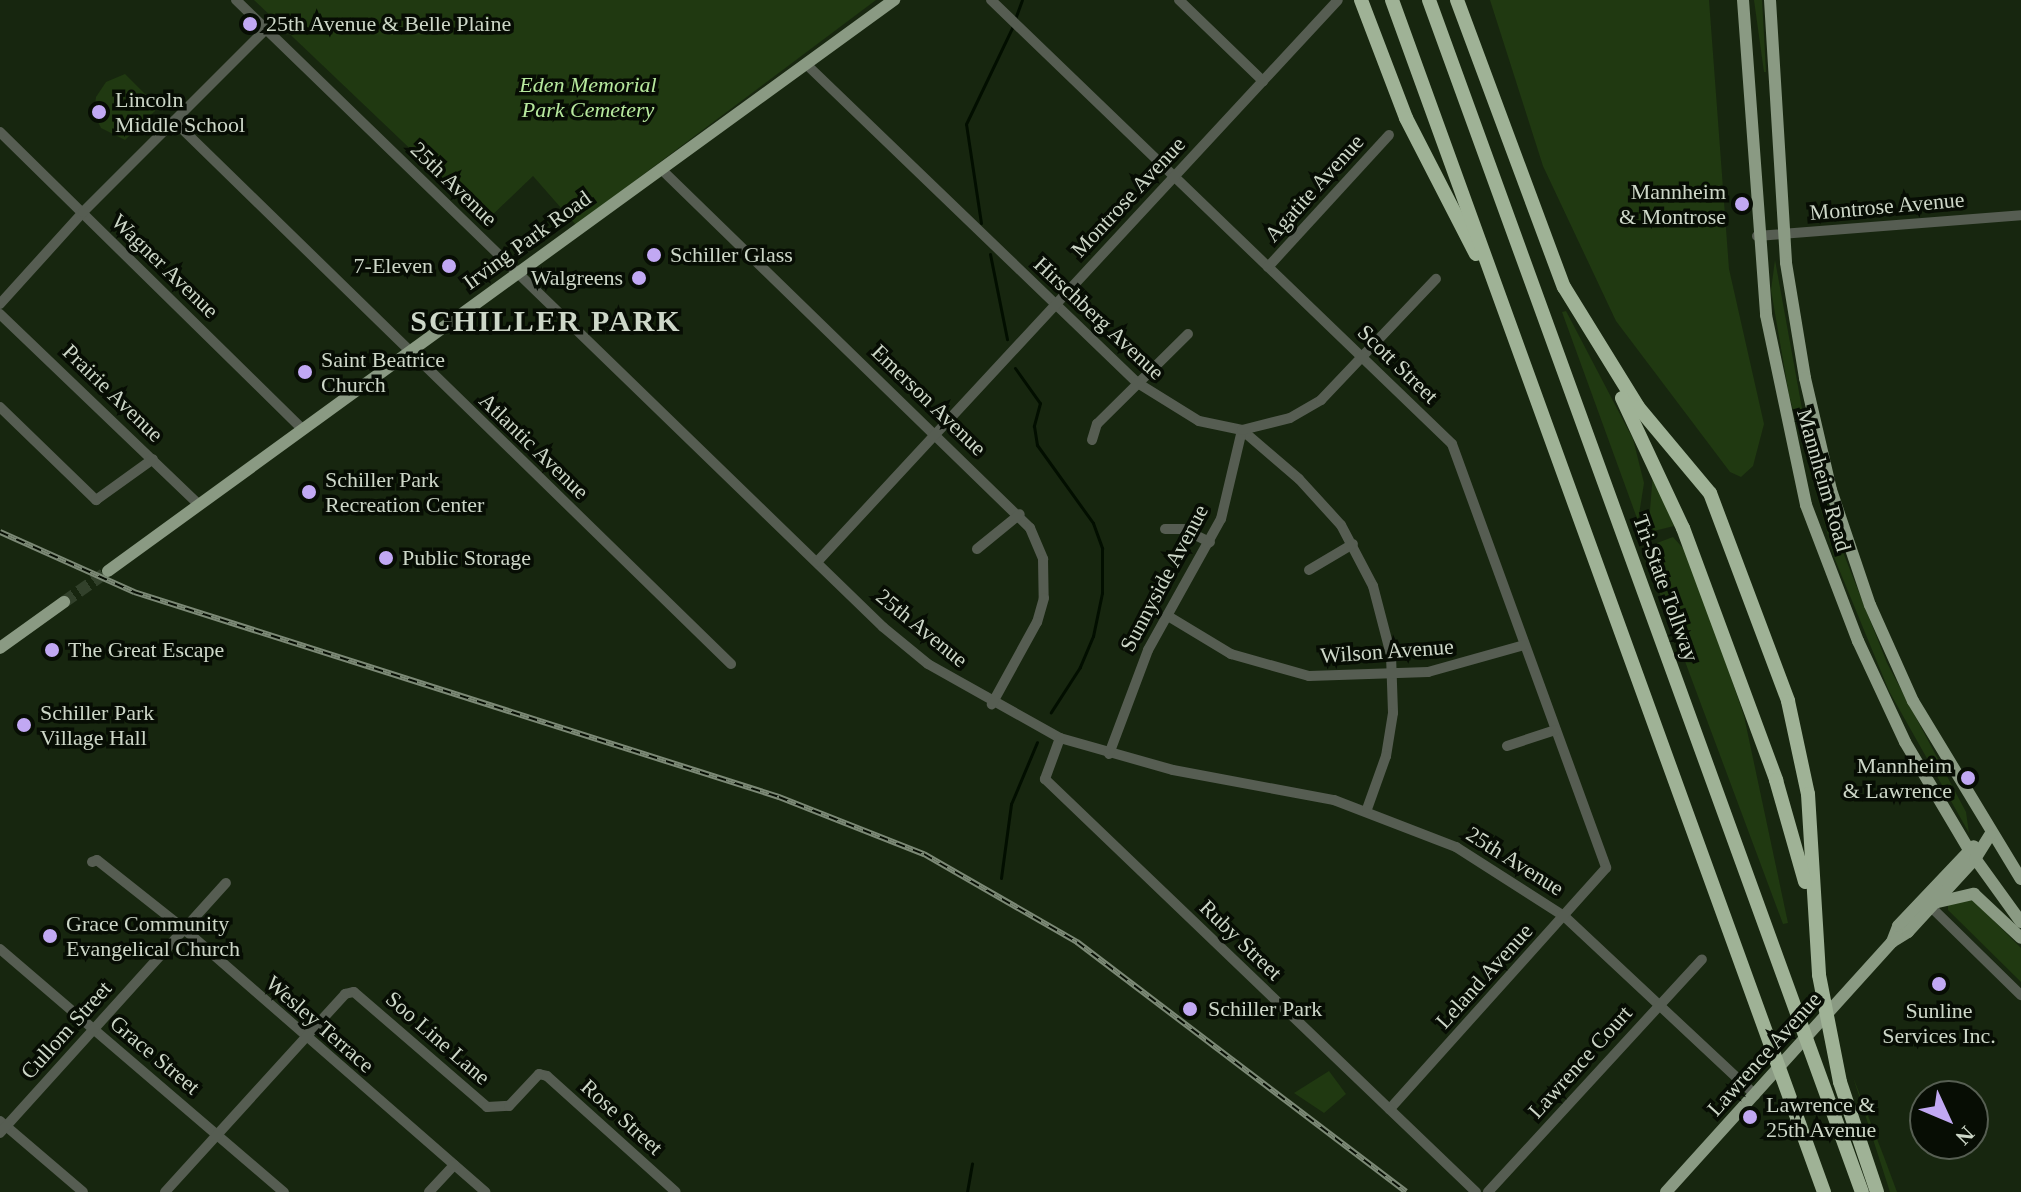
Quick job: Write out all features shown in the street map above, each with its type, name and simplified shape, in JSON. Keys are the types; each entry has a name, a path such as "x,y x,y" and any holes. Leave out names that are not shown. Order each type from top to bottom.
{"highway":[{"path":"1361,0 1406,118 1499,297"},
{"path":"1392,0 1824,1192"},
{"name":"Tri-State Tollway","path":"1429,0 1862,1192"},
{"path":"1460,4 1572,302 1662,476 1683,528 1776,780 1813,914"},
{"path":"1572,302 1638,407 1712,499 1788,701 1801,751 1819,975 1840,1082 1877,1192"}],"main road":[{"name":"Irving Park Road","path":"108,571 516,271 894,0"},
{"name":"Mannheim Road","path":"1743,0 1757,236 1773,359 1806,505 1888,709 1972,855 2021,922"},
{"name":"Mannheim Road","path":"1770,0 1784,234 1807,392 1846,537 1913,701 1990,835 2021,879"},
{"path":"0,648 64,602"},
{"name":"Lawrence Avenue","path":"1666,1192 1892,942 1933,905 1990,835"},
{"name":"Lawrence Avenue","path":"1892,942 1898,926 1972,855"},
{"path":"1933,905 1974,894 2021,938"}],"street":[{"name":"25th Avenue","path":"236,0 817,562 928,664 992,704 1060,738 1109,754 1367,809 1481,860 1564,916 1755,1095"},
{"name":"Scott Street","path":"991,0 1455,449 1606,868"},
{"path":"1179,0 1263,81"},
{"name":"Montrose Avenue","path":"817,562 1338,0"},
{"path":"0,304 83,212 266,29"},
{"name":"Hirschberg Avenue","path":"807,65 1136,382 1165,405 1199,421 1242,430 1314,493 1353,544 1381,607 1393,675 1386,756 1367,809"},
{"name":"Atlantic Avenue","path":"174,121 731,664"},
{"name":"Wagner Avenue","path":"0,132 302,429"},
{"name":"Agatite Avenue","path":"1268,267 1389,135"},
{"name":"Emerson Avenue","path":"661,169 1020,514 1043,559 1044,598 1037,622 992,704"},
{"name":"Montrose Avenue","path":"1757,236 2021,215"},
{"path":"1242,430 1307,410 1363,359 1436,279"},
{"name":"Prairie Avenue","path":"0,314 197,503"},
{"path":"1092,440 1097,424 1136,382 1188,334"},
{"path":"0,407 96,500 153,459"},
{"name":"Sunnyside Avenue","path":"1109,754 1133,680 1210,542 1234,477 1242,430"},
{"path":"977,549 1020,514"},
{"path":"1165,529 1183,529 1210,542"},
{"path":"1309,570 1353,544"},
{"name":"Wilson Avenue","path":"1168,616 1231,654 1287,672 1331,678 1455,668 1524,645"},
{"path":"1507,746 1555,730"},
{"name":"Ruby Street","path":"1060,738 1045,779 1476,1192"},
{"name":"Wesley Terrace","path":"92,862 97,860 184,929 305,1038 485,1192"},
{"name":"Leland Avenue","path":"1390,1109 1606,868"},
{"name":"Cullom Street","path":"2,1127 226,883"},
{"path":"1933,905 2021,995"},
{"name":"Grace Street","path":"0,949 284,1192"},
{"name":"Lawrence Court","path":"1488,1192 1702,959"},
{"name":"Soo Line Lane","path":"305,1038 345,994 354,992 487,1107 498,1110 539,1074"},
{"path":"165,1192 305,1038"},
{"name":"Rose Street","path":"539,1074 676,1192"},
{"path":"2,1127 83,1192"},
{"path":"429,1192 454,1165"}],"green space":[{"name":"Eden Memorial Park Cemetery","path":"254,0 876,0 576,225 533,176 486,221"},
{"path":"1490,0 1709,0 1729,269 1764,424 1753,466 1741,477 1730,472 1616,321 1543,166"},
{"path":"1754,0 1762,0 1766,72 1764,72"},
{"path":"125,74 154,103 155,111 125,140 101,128 94,114 96,97 106,82"},
{"path":"1775,260 1803,414 1835,532 1887,663 1966,812 1969,833 1889,691 1834,557 1789,395 1771,290"},
{"path":"1566,311 1633,439 1644,483 1638,521 1562,312"},
{"path":"1653,473 1674,526 1654,531 1649,523"},
{"path":"1673,537 1689,555 1744,716 1788,923 1783,924 1658,589 1668,583 1655,551 1657,543"},
{"path":"1972,899 2021,948 2021,982 1948,910 1948,904"},
{"path":"1329,1071 1346,1094 1324,1113 1294,1093"},
{"path":"1853,1077 1884,1157 1897,1192 1890,1192"}],"waterway":[{"path":"1015,19 1022,0"},
{"path":"981,223 966,124 1013,26"},
{"path":"990,254 1007,339"},
{"path":"1015,368 1040,403 1034,426 1037,445 1093,523 1102,548 1102,593 1093,636 1080,667 1051,712"},
{"path":"1001,878 1011,804 1037,742"},
{"path":"967,1192 972,1163"}],"tunnel":[{"path":"64,602 108,571"}],"railway":[{"path":"0,532 134,592 779,797 924,854 1077,942 1406,1192"}],"place":[{"name":"25th Avenue & Belle Plaine","path":"250,24"},
{"name":"Lincoln Middle School","path":"99,112"},
{"name":"Mannheim & Montrose","path":"1742,204"},
{"name":"Schiller Glass","path":"654,255"},
{"name":"7-Eleven","path":"449,266"},
{"name":"Walgreens","path":"639,278"},
{"name":"Saint Beatrice Church","path":"305,372"},
{"name":"Schiller Park Recreation Center","path":"309,492"},
{"name":"Public Storage","path":"386,558"},
{"name":"The Great Escape","path":"52,650"},
{"name":"Schiller Park Village Hall","path":"24,725"},
{"name":"Mannheim & Lawrence","path":"1968,778"},
{"name":"Grace Community Evangelical Church","path":"50,936"},
{"name":"Sunline Services Inc.","path":"1939,984"},
{"name":"Schiller Park","path":"1190,1009"},
{"name":"Lawrence & 25th Avenue","path":"1750,1117"}],"district":[{"name":"SCHILLER PARK","path":"546,321"}]}
